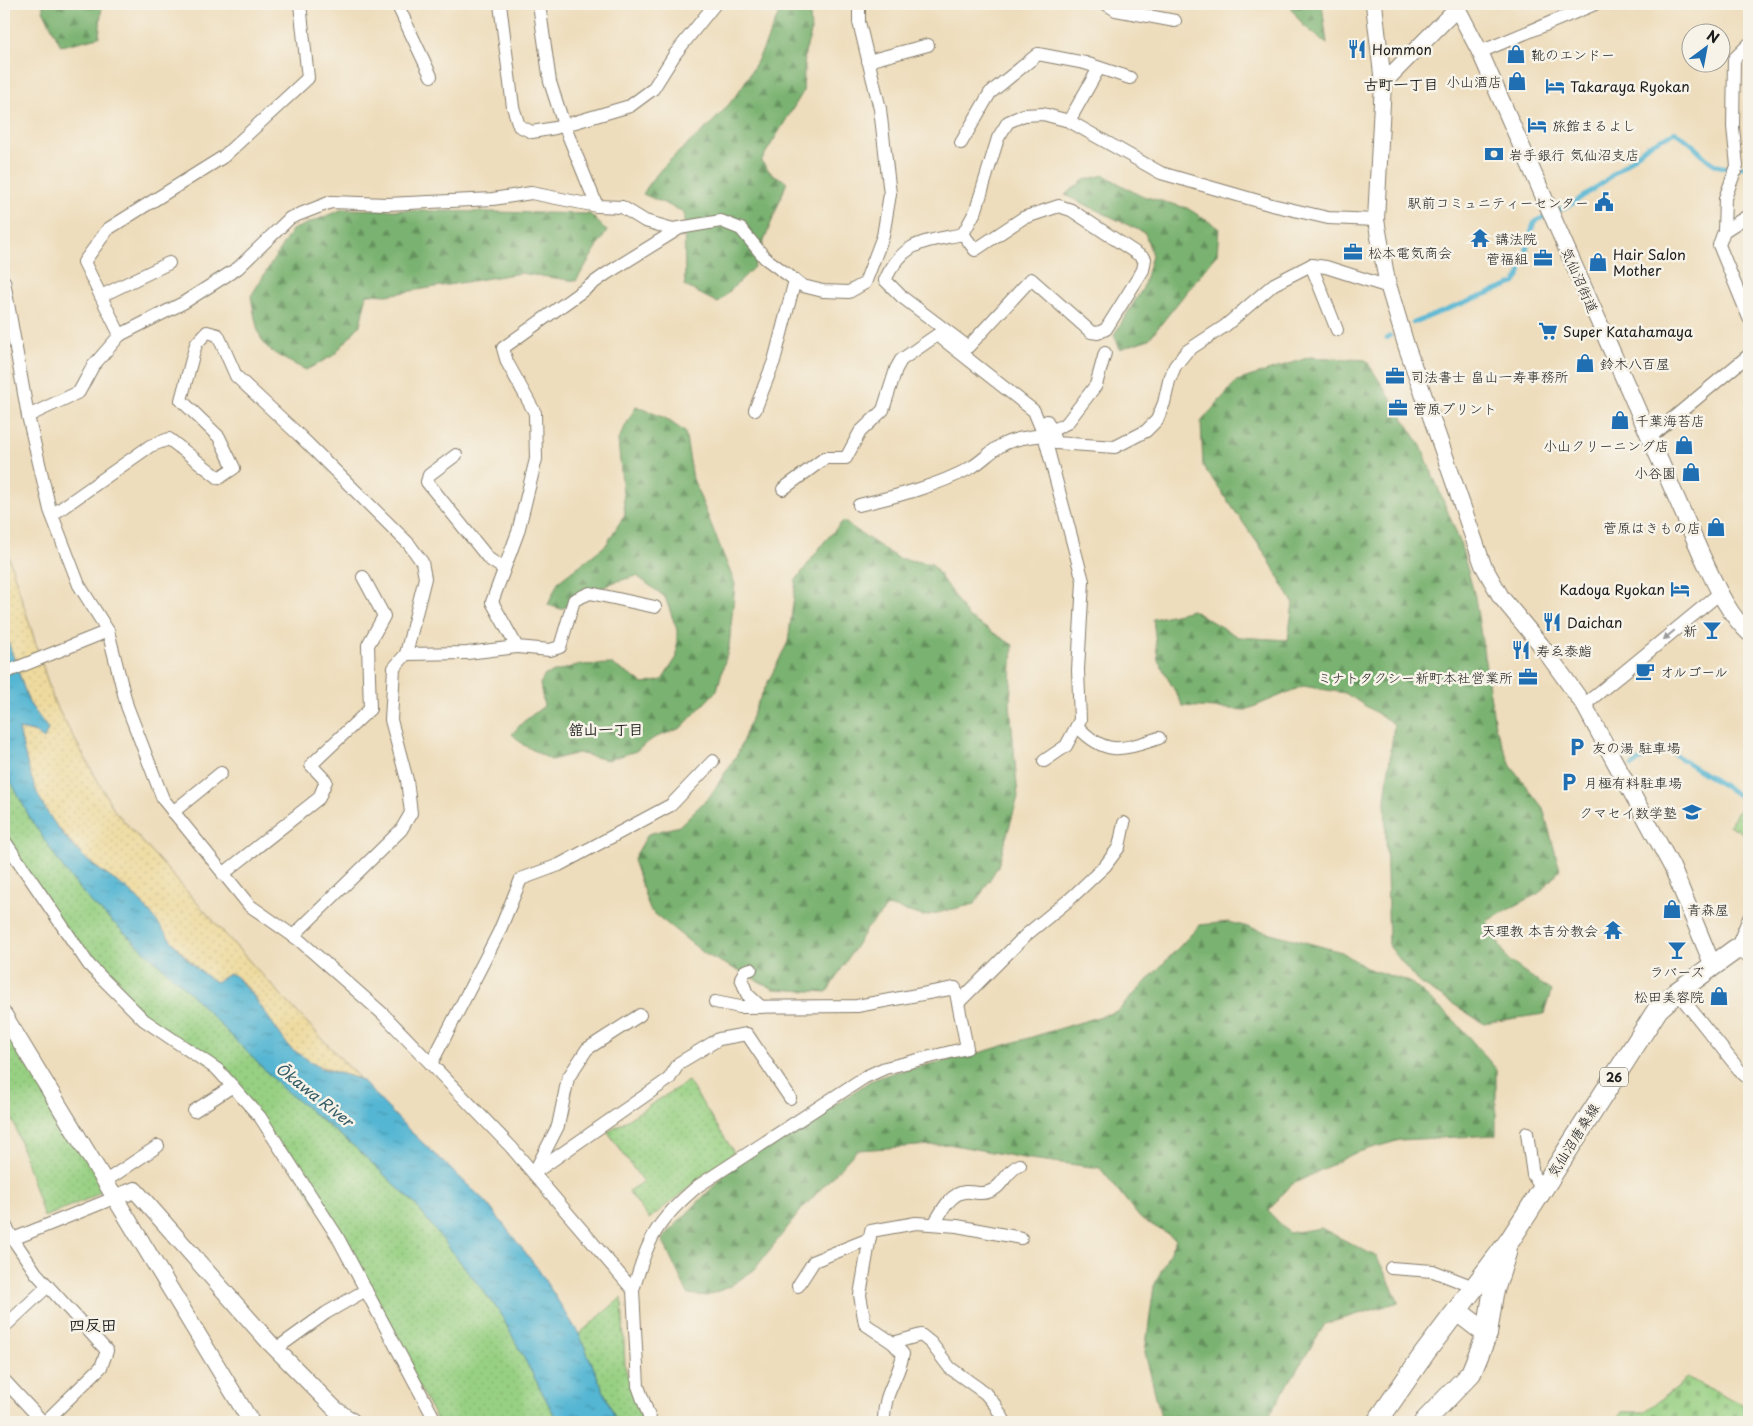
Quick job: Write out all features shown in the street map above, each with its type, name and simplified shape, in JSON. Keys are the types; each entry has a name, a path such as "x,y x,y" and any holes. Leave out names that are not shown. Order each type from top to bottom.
{"main road":[{"name":"気仙沼唐桑線","path":"1377,1422 1510,1240 1658,1009 1676,992 1712,966 1743,950"},
{"name":"気仙沼唐桑線","path":"1424,1422 1471,1374 1487,1334 1493,1294 1510,1240"},
{"path":"1457,1311 1487,1334"}],"street":[{"path":"120,335 84,262 108,229 223,157 308,78 300,4"},
{"path":"397,4 431,76"},
{"path":"500,4 513,107 519,126 532,132 630,106 652,89 675,54 714,4"},
{"path":"539,4 550,82 564,125 597,206"},
{"path":"28,416 78,392 93,366 120,335 183,303 238,268 290,218 332,202 387,204 493,199 531,193 597,206 622,207 645,221 672,229 721,221 741,229 765,258 803,286 823,291 849,292 865,282 883,236 890,194 880,109 859,22 859,4"},
{"path":"1106,4 1116,10 1175,21"},
{"path":"1374,4 1383,83 1376,220 1389,287 1406,346 1483,565 1501,597 1540,645 1584,705 1672,867 1712,966"},
{"path":"1480,52 1596,4"},
{"path":"1383,83 1456,6"},
{"name":"気仙沼街道","path":"1456,6 1480,52 1720,593 1742,627 1749,633"},
{"path":"868,61 928,44"},
{"path":"1749,44 1734,59 1733,127 1735,171 1725,198 1724,231 1719,246 1749,318"},
{"path":"961,143 990,94 1038,54 1099,68 1130,78"},
{"path":"1069,121 1099,68"},
{"path":"963,234 976,210 998,138 1008,122 1024,115 1043,114 1069,121 1162,173 1272,205 1328,218 1376,220"},
{"path":"869,272 885,280 919,310 968,347 1031,279 1091,332 1106,329 1143,270 1145,259 1071,210 1060,206 1023,218 975,250 963,234"},
{"path":"1724,231 1749,215"},
{"path":"516,647 492,602 518,532 536,459 535,414 507,362 503,348 606,274 680,228"},
{"path":"885,280 899,255 917,243 963,234"},
{"path":"102,296 169,264"},
{"path":"1048,433 1056,443 1114,447 1146,431 1157,420 1172,374 1187,351 1225,326 1268,287 1311,265 1326,267 1389,287"},
{"path":"1311,265 1337,330"},
{"path":"754,410 774,361 794,280"},
{"path":"4,281 28,416 52,515 79,585 108,631 127,706 163,799 249,905 293,936 383,1014 511,1146 633,1290"},
{"path":"919,310 938,335 1034,411 1037,409 1044,413 1083,581 1078,670 1080,720 1066,746 1044,761"},
{"path":"52,515 150,446 169,439 219,478 234,468 219,437 181,400 196,344 207,332 218,335 236,376 334,469 409,544 422,562 425,578 406,654 394,668 391,720 407,780 411,813 400,830 293,936"},
{"path":"783,489 825,458 846,458 860,432 882,410 901,360 938,335"},
{"path":"859,505 898,496 939,482 972,467 1000,446 1020,438 1048,433 1067,423 1096,385 1105,353"},
{"path":"1650,438 1749,354"},
{"path":"456,455 429,475 427,482 489,559 504,569"},
{"path":"223,874 319,798 326,781 311,765 370,709 368,645 384,616 363,577"},
{"path":"406,654 467,653 516,647 550,650 560,647 574,600 590,593 655,607"},
{"path":"1584,705 1720,593"},
{"path":"4,673 108,631"},
{"path":"1077,726 1089,739 1100,746 1112,748 1125,749 1159,738"},
{"path":"431,1064 499,932 521,879 559,865 671,805 713,761"},
{"path":"173,812 222,773"},
{"path":"958,1003 1026,935 1070,899 1104,866 1119,847 1124,823"},
{"path":"4,840 89,965 144,1020 218,1070 260,1117 337,1236 436,1422"},
{"path":"1743,950 1749,918"},
{"path":"751,969 745,971 741,978 743,987 761,1007"},
{"path":"651,1422 638,1386 633,1290 646,1246 658,1225 675,1205 698,1186 865,1077 885,1068 967,1048 955,988 857,1006 740,1007 715,1002"},
{"path":"1676,992 1740,1072 1749,1079"},
{"path":"4,1015 251,1422"},
{"path":"534,1173 558,1126 568,1078 587,1050 640,1015"},
{"path":"534,1173 669,1079 679,1063 719,1039 747,1034 790,1098"},
{"path":"194,1111 233,1086"},
{"path":"1527,1133 1533,1175 1542,1190"},
{"path":"104,1182 158,1146"},
{"path":"934,1224 953,1197 963,1192 988,1192 999,1185 1010,1170 1020,1165"},
{"path":"13,1239 135,1190 190,1255 276,1349 335,1409 353,1422"},
{"path":"4,1223 36,1273 107,1351 101,1367 44,1422 4,1380"},
{"path":"884,1422 885,1398 901,1366 903,1354 893,1343 865,1324 860,1294 871,1231 916,1223 934,1224 1021,1238"},
{"path":"798,1286 814,1260 869,1239"},
{"path":"1391,1268 1433,1272 1474,1287"},
{"path":"4,1327 48,1286"},
{"path":"276,1349 326,1313 366,1290"},
{"path":"893,1343 921,1335 931,1343 950,1368 985,1393 1005,1422"}],"green space":[{"path":"43,4 102,4 99,37 61,46 43,10"},
{"path":"783,4 795,4 810,12 811,33 805,52 803,92 761,161 771,173 787,182 754,267 718,303 685,286 684,212 643,194 660,170 713,121 742,87 758,60"},
{"path":"1288,4 1322,4 1327,44 1303,25"},
{"path":"1104,175 1139,195 1187,208 1219,228 1217,254 1149,339 1120,349 1114,335 1143,288 1152,255 1145,233 1065,195 1084,180"},
{"path":"343,209 590,214 607,231 576,281 520,273 387,295 367,294 360,325 334,355 306,370 279,356 264,344 257,326 251,296 292,230"},
{"path":"1310,357 1366,360 1421,446 1460,542 1475,597 1495,726 1511,766 1543,808 1560,870 1539,893 1487,921 1508,960 1551,991 1544,1014 1483,1023 1417,981 1389,946 1385,800 1394,724 1345,693 1303,686 1246,710 1183,706 1158,660 1153,619 1192,610 1238,637 1288,640 1293,603 1266,555 1203,466 1201,422 1237,381"},
{"path":"636,406 665,418 685,432 693,479 735,584 729,647 717,690 681,728 654,738 636,751 608,760 578,753 551,760 522,744 512,734 523,722 544,706 540,684 545,675 578,665 612,664 644,684 662,680 677,657 677,630 665,597 637,576 614,582 561,609 548,605 558,582 606,545 625,514 618,440"},
{"path":"843,521 897,558 932,564 968,617 1013,645 1010,704 1018,797 998,866 975,904 924,916 888,906 865,931 827,992 774,989 705,954 650,910 633,860 648,834 679,826 710,796 738,753 756,706 788,642 796,580 825,541"},
{"path":"4,757 5,770 30,818 65,871 92,903 184,987 282,1088 356,1148 414,1203 499,1311 558,1422 438,1422 339,1240 260,1117 218,1070 139,1016 89,965 4,840"},
{"path":"1744,802 1749,806 1749,837 1729,825"},
{"path":"1229,922 1342,952 1366,968 1410,982 1455,1021 1496,1069 1496,1135 1400,1140 1355,1153 1291,1185 1268,1211 1289,1233 1321,1228 1377,1257 1399,1302 1325,1324 1268,1417 1242,1422 1171,1422 1161,1417 1145,1352 1154,1286 1176,1239 1140,1218 1100,1168 1023,1158 949,1144 857,1150 802,1209 754,1270 730,1286 707,1296 688,1294 662,1239 746,1153 816,1117 870,1081 892,1073 979,1053 1118,1011 1200,925"},
{"path":"4,1020 113,1182 92,1197 44,1217 13,1120 4,1120"},
{"path":"688,1081 734,1152 649,1219 628,1191 643,1182 608,1132"},
{"path":"622,1297 625,1367 642,1422 617,1422 579,1334"},
{"path":"1686,1377 1742,1404 1749,1405 1749,1422 1615,1422 1622,1412 1643,1412 1678,1387"}],"sand":[{"path":"4,542 54,702 114,810 252,964 360,1079 323,1067 306,1059 290,1048 276,1031 254,996 237,978 229,974 216,983 206,977 174,944 137,898 85,859 44,811 28,773 19,729 34,732 44,738 48,729 29,703 5,635"}],"water":[{"name":"Ōkawa River","path":"4,629 29,703 48,729 44,739 34,732 19,729 28,768 34,784 48,814 58,828 91,864 139,900 174,944 204,974 216,982 229,974 234,975 252,994 289,1047 320,1068 360,1079 408,1129 486,1202 538,1269 579,1334 617,1422 558,1422 499,1311 414,1203 356,1148 282,1088 184,987 92,903 65,871 30,818 5,770"}],"waterway":[{"path":"1413,323 1515,283 1519,277 1534,222 1572,204 1605,181 1648,145 1675,132 1686,139 1713,164 1733,168 1749,166"},
{"path":"1632,766 1659,747 1663,747 1749,802"}],"place":[{"name":"Hommon","path":"1357,49"},
{"name":"靴のエンドー","path":"1516,54"},
{"name":"小山酒店","path":"1517,81"},
{"name":"Takaraya Ryokan","path":"1555,86"},
{"name":"旅館まるよし","path":"1537,125"},
{"name":"岩手銀行 気仙沼支店","path":"1494,154"},
{"name":"駅前コミュニティーセンター","path":"1604,202"},
{"name":"講法院","path":"1480,238"},
{"name":"松本電気商会","path":"1353,252"},
{"name":"菅福組","path":"1543,258"},
{"name":"Hair Salon Mother","path":"1598,262"},
{"name":"Super Katahamaya","path":"1548,331"},
{"name":"鈴木八百屋","path":"1585,363"},
{"name":"司法書士 畠山一寿事務所","path":"1395,376"},
{"name":"菅原プリント","path":"1398,408"},
{"name":"千葉海苔店","path":"1620,420"},
{"name":"小山クリーニング店","path":"1684,445"},
{"name":"小谷園","path":"1691,472"},
{"name":"菅原はきもの店","path":"1716,527"},
{"name":"Kadoya Ryokan","path":"1680,589"},
{"name":"Daichan","path":"1552,622"},
{"name":"新","path":"1712,630"},
{"name":"寿ゑ泰鮨","path":"1521,650"},
{"name":"オルゴール","path":"1645,671"},
{"name":"ミナトタクシー新町本社営業所","path":"1528,677"},
{"name":"友の湯 駐車場","path":"1577,747"},
{"name":"月極有料駐車場","path":"1569,782"},
{"name":"クマセイ数学塾","path":"1692,812"},
{"name":"青森屋","path":"1672,909"},
{"name":"天理教 本吉分教会","path":"1613,930"},
{"name":"ラバーズ","path":"1677,950"},
{"name":"松田美容院","path":"1719,996"}],"district":[{"name":"古町一丁目","path":"1401,83"},
{"name":"舘山一丁目","path":"606,728"},
{"name":"四反田","path":"93,1324"}]}
